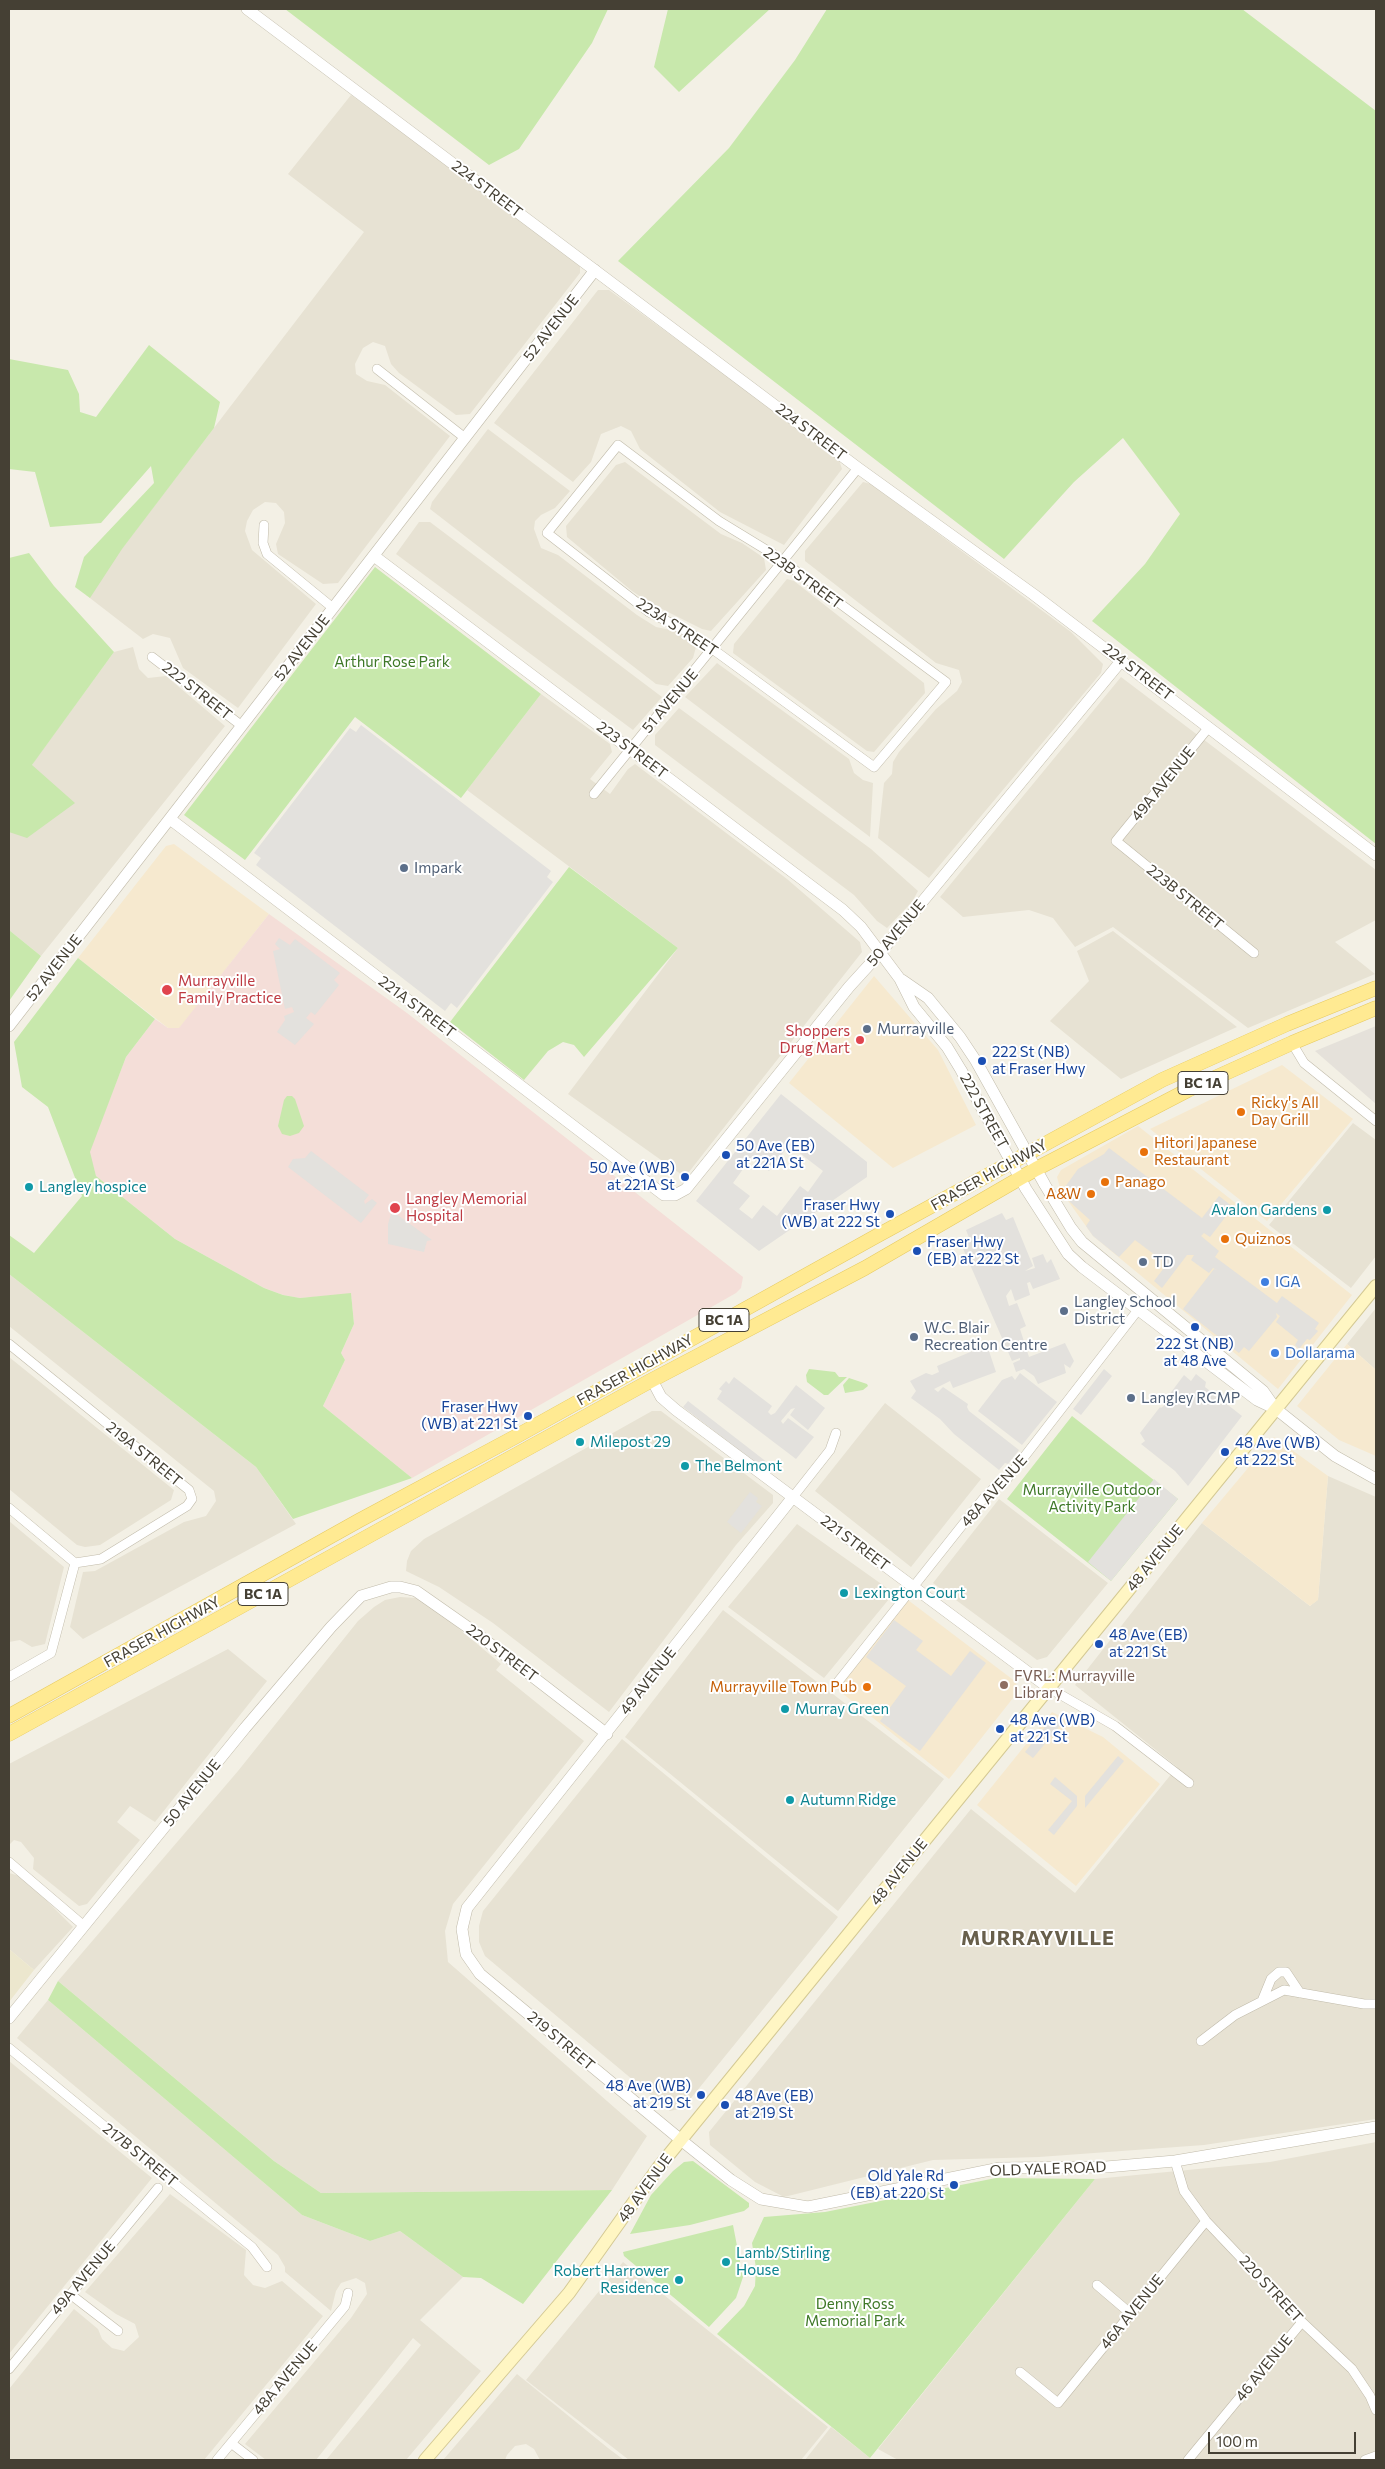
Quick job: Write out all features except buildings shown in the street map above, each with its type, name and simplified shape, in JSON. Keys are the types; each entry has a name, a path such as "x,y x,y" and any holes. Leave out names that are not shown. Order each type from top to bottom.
{"main road":[{"name":"FRASER HIGHWAY","path":"9,1716 1163,1080 1287,1024 1376,988"},
{"name":"FRASER HIGHWAY","path":"9,1734 652,1380 865,1268 1036,1169 1188,1090 1292,1043 1376,1008"},
{"name":"48 AVENUE","path":"424,2460 569,2293 658,2168 1376,1286"}],"street":[{"name":"224 STREET","path":"247,9 858,468 1122,660 1376,855"},
{"name":"52 AVENUE","path":"9,1026 596,270"},
{"path":"378,369 465,438"},
{"name":"223B STREET","path":"580,493 618,445 719,521 783,562 946,682 874,767"},
{"name":"51 AVENUE","path":"594,794 858,468"},
{"name":"223A STREET","path":"580,493 547,533 650,612 692,634 874,767"},
{"path":"264,525 262,543 266,554 334,608"},
{"name":"223 STREET","path":"374,556 843,910 862,927 880,953"},
{"name":"222 STREET","path":"152,657 242,726"},
{"name":"50 AVENUE","path":"664,1195 675,1195 686,1189 850,987 1122,660"},
{"name":"49A AVENUE","path":"1116,842 1210,727"},
{"name":"221A STREET","path":"170,819 664,1195"},
{"name":"223B STREET","path":"1116,842 1254,953"},
{"name":"222 STREET","path":"880,953 900,979 914,1008 962,1070 1021,1178 1068,1254 1137,1310 1257,1400 1276,1409 1334,1456 1376,1479"},
{"name":"222 STREET","path":"900,979 928,998 960,1037 976,1061 1070,1228 1082,1242 1263,1391 1276,1409"},
{"path":"1292,1043 1304,1063 1376,1120"},
{"name":"48A AVENUE","path":"837,1683 983,1499 994,1488 1008,1479 1148,1297"},
{"name":"219A STREET","path":"9,1344 189,1490 192,1499 187,1506 101,1559 75,1563"},
{"name":"221 STREET","path":"652,1380 664,1400 793,1497 1049,1688 1115,1726 1189,1783"},
{"name":"49 AVENUE","path":"462,1929 467,1908 607,1734 830,1450 836,1433"},
{"path":"9,1508 75,1563 51,1653 9,1677"},
{"name":"50 AVENUE","path":"9,2018 331,1627 361,1596 391,1587"},
{"name":"220 STREET","path":"391,1587 416,1591 476,1633 607,1734"},
{"path":"9,1862 84,1926"},
{"name":"219 STREET","path":"462,1929 466,1954 480,1974 681,2140"},
{"path":"1262,2001 1271,1979 1279,1972 1286,1972 1300,1993"},
{"path":"1202,2041 1235,2015 1284,1990 1364,2004 1376,2004"},
{"name":"217B STREET","path":"9,2048 252,2246 267,2267"},
{"name":"OLD YALE ROAD","path":"681,2140 731,2180 760,2199 808,2207 1000,2168 1106,2167 1175,2161 1376,2127"},
{"name":"220 STREET","path":"1175,2161 1184,2191 1206,2220 1302,2322 1352,2369 1370,2396 1376,2410"},
{"name":"49A AVENUE","path":"9,2369 158,2188"},
{"name":"46A AVENUE","path":"1020,2372 1058,2402 1206,2220"},
{"path":"1096,2285 1131,2314"},
{"name":"48A AVENUE","path":"217,2460 345,2306 348,2292"},
{"path":"70,2294 118,2332"},
{"name":"46 AVENUE","path":"1188,2460 1302,2322"},
{"path":"231,2443 253,2460"},
{"path":"1365,2460 1376,2456"}],"shaded area":[{"path":"351,95 580,261 580,273 470,414 456,415 399,373 391,364 385,346 373,342 363,348 355,364 356,374 367,381 385,385 450,436 338,583 323,584 278,554 276,544 285,523 284,512 276,503 265,502 253,510 247,521 245,531 252,550 316,604 238,708 183,668 170,638 153,634 143,639 86,595 364,232 288,174"},
{"path":"598,290 609,290 838,457 842,469 784,545 720,512 640,449 631,431 621,426 601,434 591,462 573,482 494,423"},
{"path":"488,429 570,491 555,508 541,515 535,521 534,529 541,548 558,555 637,615 656,627 676,631 696,647 693,658 668,686 656,684 430,509 432,502"},
{"path":"625,462 721,534 742,543 764,558 766,570 711,631 702,629 650,603 632,591 567,537 566,526 616,465"},
{"path":"863,482 871,484 1071,632 1103,664 1101,673 929,878 878,838 884,783 892,774 893,762 899,752 936,709 957,691 962,682 959,670 936,663 805,561 805,551"},
{"path":"419,522 430,522 662,697 633,730 396,554"},
{"path":"787,579 794,581 924,683 925,693 874,752 867,751 733,653 734,644"},
{"path":"133,647 139,669 148,678 166,676 225,726 41,956 9,930 9,803 35,760 114,652"},
{"path":"717,663 849,759 854,773 863,780 873,783 870,837 685,697"},
{"path":"1121,677 1376,870 1376,920 1335,942 1375,974 1248,1028 1113,927 1075,947 1053,918 1029,910 963,917 940,897"},
{"path":"541,694 610,744 612,752 590,779 610,794 628,769 635,764 787,879 860,942 862,952 685,1177 568,1094 678,948 467,790"},
{"path":"679,708 871,849 918,891 912,902 887,928 877,921 854,895 655,745 655,735"},
{"name":"Impark","path":"361,725 551,871 547,877 553,882 457,1008 451,1003 445,1011 256,865 261,858 254,853 350,728 356,732"},
{"path":"174,844 269,914 179,1029 168,1028 78,958 166,846"},
{"name":"Langley Memorial Hospital","path":"269,914 407,1013 743,1277 741,1288 736,1293 412,1478 323,1406 345,1360 341,1353 354,1324 351,1294 300,1298 283,1295 264,1288 175,1239 96,1176 89,1152 126,1057 155,1019 168,1028 179,1028"},
{"path":"1113,931 1237,1027 1121,1079 1050,1021 1089,981 1077,951"},
{"path":"279,938 290,945 295,939 340,973 334,980 339,985 315,1015 311,1012 306,1018 314,1024 295,1045 277,1032 285,1020 284,1016 294,1012 292,1007 285,1009 273,951 280,949 275,944"},
{"path":"874,976 938,1050 976,1125 893,1168 789,1083"},
{"path":"1376,1026 1376,1104 1315,1051"},
{"path":"1282,1065 1353,1119 1267,1221 1150,1129"},
{"path":"781,1094 867,1162 867,1177 759,1251 696,1201","holes":["789,1145 823,1171 808,1192 800,1186 777,1216 763,1205 752,1219 739,1209 750,1196 733,1183 751,1158 769,1171"]},
{"path":"1353,1123 1376,1140 1376,1256 1351,1288 1269,1225"},
{"path":"1138,1126 1352,1295 1278,1389 1093,1236 1061,1191 1057,1177 1061,1170"},
{"path":"1109,1148 1202,1218 1219,1196 1233,1207 1210,1237 1204,1233 1201,1236 1219,1251 1215,1257 1277,1303 1282,1296 1319,1323 1315,1329 1318,1331 1310,1340 1307,1339 1299,1349 1295,1345 1298,1340 1276,1322 1280,1316 1276,1313 1277,1317 1249,1351 1244,1347 1239,1353 1183,1309 1214,1269 1217,1270 1213,1268 1209,1273 1191,1260 1194,1255 1187,1255 1162,1288 1154,1281 1167,1264 1135,1240 1119,1257 1093,1236 1086,1226 1090,1220 1070,1202 1065,1192 1065,1187 1078,1169 1104,1154"},
{"path":"311,1151 369,1195 364,1201 365,1204 372,1199 377,1203 361,1223 288,1167 293,1159 305,1158"},
{"path":"392,1211 432,1240 427,1241 424,1252 388,1244 388,1224"},
{"path":"1002,1213 1006,1220 1013,1217 1033,1266 1025,1271 1035,1268 1032,1258 1043,1254 1047,1263 1051,1259 1060,1279 1033,1289 1030,1282 1027,1283 1030,1295 1015,1301 1011,1289 1006,1296 1009,1306 1017,1303 1026,1326 1020,1329 1029,1357 1065,1343 1074,1361 1070,1368 1064,1364 1066,1373 1038,1384 1034,1376 1024,1369 1016,1372 1013,1363 1020,1360 1020,1358 1012,1361 961,1244 970,1240 966,1230"},
{"path":"9,1274 256,1467 296,1524 83,1639 70,1627 83,1572 95,1571 184,1522 206,1516 216,1501 214,1491 9,1326"},
{"path":"1376,1308 1376,1370 1347,1344"},
{"path":"1347,1344 1376,1370 1376,1456 1339,1440 1297,1406"},
{"path":"987,1345 996,1372 953,1388 950,1381 934,1389 938,1392 943,1387 968,1404 969,1411 1019,1450 1008,1464 1005,1463 999,1470 954,1434 940,1419 911,1398 916,1391 910,1381 926,1373 932,1375 939,1372 937,1366"},
{"path":"9,1357 174,1490 171,1500 100,1545 85,1547 77,1545 9,1489"},
{"path":"1104,1369 1112,1376 1081,1415 1073,1409"},
{"path":"1020,1373 1057,1402 1022,1445 978,1411 1002,1380 1012,1376 1015,1380"},
{"path":"1196,1374 1206,1382 1205,1387 1242,1416 1188,1486 1175,1471 1141,1444 1145,1441 1140,1433 1160,1407 1170,1401 1166,1399 1184,1375 1191,1381"},
{"path":"734,1377 772,1406 768,1412 771,1415 775,1413 796,1385 825,1408 808,1430 790,1415 795,1408 791,1409 781,1421 783,1424 788,1418 814,1437 796,1459 717,1399 722,1391 719,1389 726,1381 729,1384"},
{"path":"688,1401 768,1463 764,1469 683,1407"},
{"path":"885,1403 981,1479 911,1567 815,1491"},
{"path":"652,1411 661,1411 773,1495 773,1503 736,1545 609,1712 493,1623 439,1587 406,1571 407,1561 411,1551 424,1539"},
{"path":"1274,1437 1328,1476 1318,1600 1310,1606 1202,1523"},
{"path":"1328,1476 1376,1497 1376,2119 1204,2145 1039,2157 933,2160 784,2197 755,2182 710,2145 709,2132 971,1809 1075,1893 1177,1767 1075,1685 1202,1523 1310,1606 1318,1599"},
{"path":"1154,1479 1178,1499 1111,1581 1088,1562"},
{"path":"750,1492 758,1498 756,1502 762,1506 741,1533 727,1522"},
{"path":"999,1499 1108,1583 1047,1657 1037,1660 933,1583"},
{"path":"9,1521 64,1567 45,1644 32,1647 20,1640 9,1642"},
{"path":"797,1524 894,1593 824,1678 728,1607"},
{"path":"400,1597 416,1598 431,1605 501,1664 496,1670 584,1741 453,1904 445,1931 448,1962 647,2136 612,2190 321,2193 274,2161 58,1981 238,1771 358,1621 385,1600"},
{"path":"908,1600 1016,1682 1017,1693 949,1779 837,1689"},
{"path":"723,1610 944,1779 838,1911 625,1737"},
{"path":"894,1620 923,1641 916,1650 951,1676 970,1651 986,1663 920,1751 880,1721 906,1686 866,1657"},
{"path":"228,1649 267,1681 155,1822 130,1806 117,1822 140,1840 87,1904 79,1906 33,1869 34,1858 21,1842 14,1840 9,1845 9,1764"},
{"path":"1052,1712 1103,1737 1160,1784 1076,1886 977,1805"},
{"path":"1053,1717 1063,1722 1033,1758 1025,1752"},
{"path":"622,1739 838,1917 683,2108 670,2111 485,1956 479,1942 479,1926 483,1911"},
{"path":"1118,1756 1124,1761 1085,1808 1085,1796"},
{"path":"1055,1777 1077,1796 1077,1806 1054,1835 1048,1830 1072,1801 1050,1784"},
{"path":"9,1873 23,1877 73,1927 34,1970 9,1949"},
{"path":"9,1949 34,1970 9,2002"},
{"path":"48,2000 302,2215 370,2241 400,2231 463,2277 420,2320 481,2371 406,2460 326,2460 421,2345 413,2338 316,2460 266,2460 245,2444 351,2318 367,2294 365,2283 356,2278 341,2283 336,2291 331,2311 285,2272 285,2267 278,2255 17,2038"},
{"path":"9,2061 152,2178 9,2354"},
{"path":"1376,2142 1376,2460 898,2460 878,2449 1095,2179 1270,2162"},
{"path":"170,2194 246,2250 244,2275 253,2285 265,2288 282,2281 323,2316 204,2460 9,2460 9,2389 74,2309 98,2329 102,2339 112,2348 124,2351 139,2337 135,2324 116,2314 85,2292"},
{"path":"623,2262 828,2427 801,2460 629,2460 526,2380"},
{"path":"517,2374 624,2460 540,2460 534,2449 526,2444 515,2446 505,2460 443,2460"},
{"path":"831,2427 870,2458 869,2460 805,2460"}],"green space":[{"path":"285,9 608,9 592,43 519,149 489,165"},
{"path":"668,9 770,9 679,92 654,67"},
{"path":"827,9 1242,9 1376,111 1376,844 1092,621 1145,564 1180,514 1123,438 1074,482 1004,559 618,261 729,148 795,60"},
{"path":"149,345 220,402 214,428 122,549 90,598 75,587 84,557 154,483 151,466 101,523 50,527 35,472 9,469 9,359 68,370 79,394 80,412 96,417"},
{"path":"29,553 54,586 114,652 32,765 75,803 27,838 9,832 9,558"},
{"name":"Arthur Rose Park","path":"375,567 541,694 461,798 355,717 245,860 184,815"},
{"path":"569,867 678,948 584,1057 574,1045 563,1042 548,1051 524,1080 450,1022"},
{"path":"9,930 41,956 9,1001"},
{"path":"78,958 155,1019 126,1057 90,1152 96,1176 175,1239 264,1288 283,1295 300,1298 351,1293 354,1324 341,1353 345,1360 323,1406 412,1478 293,1519 256,1467 9,1274 9,1235 34,1253 82,1196 48,1107 22,1087 14,1042"},
{"path":"287,1096 292,1096 295,1099 304,1126 299,1133 290,1136 282,1134 278,1126 284,1100"},
{"path":"809,1369 835,1372 839,1377 847,1377 828,1395 824,1395 807,1382 806,1375"},
{"path":"849,1378 868,1386 863,1390 845,1393 843,1385"},
{"name":"Murrayville Outdoor Activity Park","path":"1072,1416 1178,1499 1111,1581 1007,1499"},
{"path":"58,1981 274,2161 321,2193 612,2190 523,2304 481,2278 463,2277 400,2231 370,2241 302,2215 48,2000"},
{"path":"693,2161 749,2203 749,2207 744,2211 690,2225 630,2234 651,2195 684,2162"},
{"name":"Denny Ross Memorial Park","path":"996,2178 1095,2179 870,2458 717,2334 744,2306 755,2286 756,2268 752,2243 764,2217 825,2212"},
{"path":"733,2225 743,2277 736,2298 709,2327 624,2256 623,2252"}],"place":[{"name":"Impark","path":"404,868"},
{"name":"Murrayville Family Practice","path":"167,990"},
{"name":"Murrayville","path":"867,1029"},
{"name":"Shoppers Drug Mart","path":"860,1040"},
{"name":"222 St (NB) at Fraser Hwy","path":"982,1061"},
{"name":"Ricky's All Day Grill","path":"1241,1112"},
{"name":"Hitori Japanese Restaurant","path":"1144,1152"},
{"name":"50 Ave (EB) at 221A St","path":"726,1155"},
{"name":"50 Ave (WB) at 221A St","path":"685,1177"},
{"name":"Panago","path":"1105,1182"},
{"name":"Langley hospice","path":"29,1187"},
{"name":"A&W","path":"1091,1194"},
{"name":"Langley Memorial Hospital","path":"395,1208"},
{"name":"Avalon Gardens","path":"1327,1210"},
{"name":"Fraser Hwy (WB) at 222 St","path":"890,1214"},
{"name":"Quiznos","path":"1225,1239"},
{"name":"Fraser Hwy (EB) at 222 St","path":"917,1251"},
{"name":"TD","path":"1143,1262"},
{"name":"IGA","path":"1265,1282"},
{"name":"Langley School District","path":"1064,1311"},
{"name":"222 St (NB) at 48 Ave","path":"1195,1327"},
{"name":"W.C. Blair Recreation Centre","path":"914,1337"},
{"name":"Dollarama","path":"1275,1353"},
{"name":"Langley RCMP","path":"1131,1398"},
{"name":"Fraser Hwy (WB) at 221 St","path":"528,1416"},
{"name":"Milepost 29","path":"580,1442"},
{"name":"48 Ave (WB) at 222 St","path":"1225,1452"},
{"name":"The Belmont","path":"685,1466"},
{"name":"Lexington Court","path":"844,1593"},
{"name":"48 Ave (EB) at 221 St","path":"1099,1644"},
{"name":"FVRL: Murrayville Library","path":"1004,1685"},
{"name":"Murrayville Town Pub","path":"867,1687"},
{"name":"Murray Green","path":"785,1709"},
{"name":"48 Ave (WB) at 221 St","path":"1000,1729"},
{"name":"Autumn Ridge","path":"790,1800"},
{"name":"48 Ave (WB) at 219 St","path":"701,2095"},
{"name":"48 Ave (EB) at 219 St","path":"725,2105"},
{"name":"Old Yale Rd (EB) at 220 St","path":"954,2185"},
{"name":"Lamb/Stirling House","path":"726,2262"},
{"name":"Robert Harrower Residence","path":"679,2280"}],"district":[{"name":"MURRAYVILLE","path":"1038,1938"}]}
